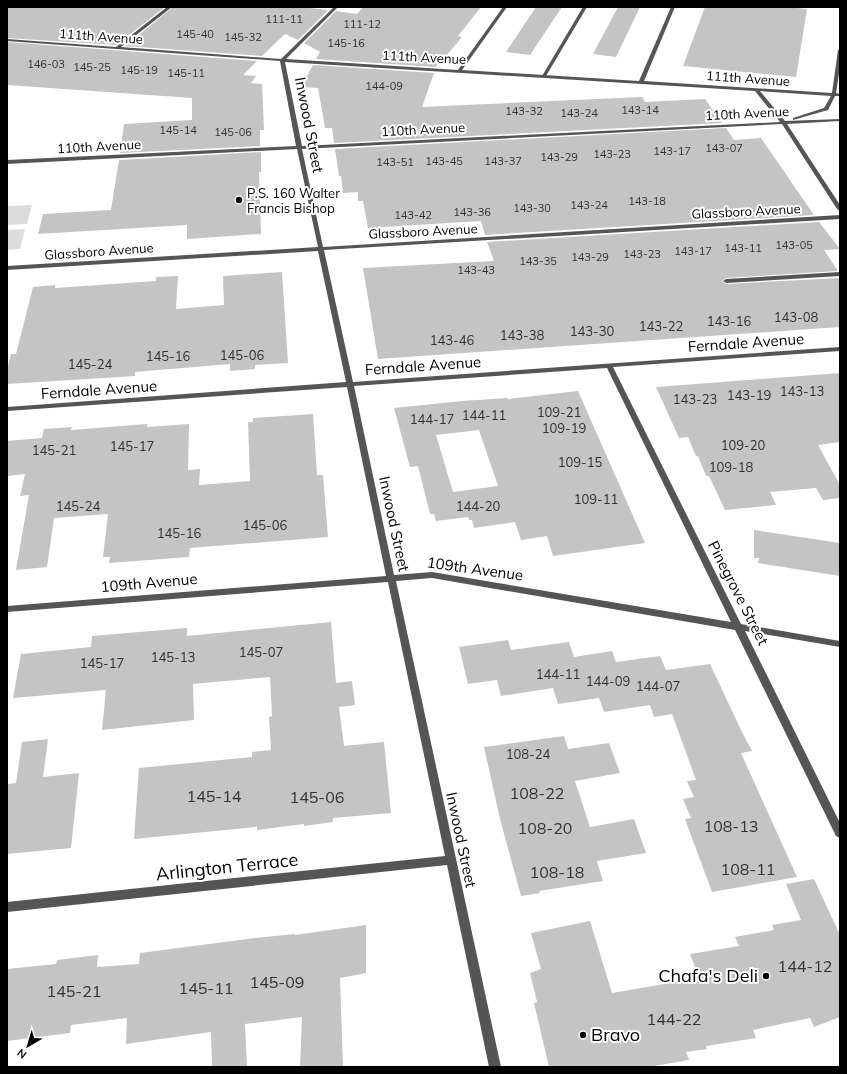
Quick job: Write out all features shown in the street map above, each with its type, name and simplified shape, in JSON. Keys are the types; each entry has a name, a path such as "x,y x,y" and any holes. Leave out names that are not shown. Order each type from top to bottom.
{"street":[{"path":"117,48 170,7"},
{"name":"Inwood Street","path":"336,7 282,60 495,1067"},
{"path":"460,70 505,7"},
{"path":"544,76 585,7"},
{"path":"642,82 673,7"},
{"name":"111th Avenue","path":"7,40 282,60 840,95"},
{"path":"783,122 826,109 834,94 840,50"},
{"path":"756,89 783,122 840,209"},
{"name":"110th Avenue","path":"7,162 299,146 840,120"},
{"name":"Glassboro Avenue","path":"7,268 840,217"},
{"path":"726,281 840,274"},
{"name":"Ferndale Avenue","path":"7,409 840,349"},
{"name":"Pinegrove Street","path":"609,366 718,586 726,598 737,626 758,663 763,677 840,833"},
{"name":"109th Avenue","path":"7,609 432,575 840,644"},
{"name":"Arlington Terrace","path":"7,908 451,860"}],"shaded area":[{"path":"32,205 27,224 7,225 7,206"},
{"path":"25,229 20,249 7,250 7,230"}],"building":[{"path":"8,7 165,7 116,45 7,38"},
{"path":"173,7 300,7 328,10 298,40 285,34 262,56 125,46"},
{"path":"363,7 481,7 458,36 462,37 446,56 441,55 436,67 316,59 320,52 304,43 336,11 357,14"},
{"path":"536,7 562,7 530,55 506,52"},
{"path":"618,7 640,7 616,57 593,54"},
{"path":"705,7 786,7 807,9 796,77 683,66"},
{"path":"7,42 257,61 243,75 256,76 251,83 262,84 264,130 260,130 260,146 120,153 124,124 192,120 192,98 7,85"},
{"path":"313,65 434,73 422,107 642,97 645,102 705,99 722,123 334,143 332,128 325,128 318,88 301,87"},
{"path":"726,128 734,140 761,138 814,215 485,235 481,221 368,228 363,201 358,201 358,192 343,193 335,149"},
{"path":"261,152 261,172 259,172 261,234 187,239 187,225 38,234 43,214 111,210 119,160"},
{"path":"819,222 840,249 824,250 838,271 726,278 722,281 726,284 840,278 840,327 378,359 363,268 494,261 487,242"},
{"path":"282,272 288,363 255,365 255,369 230,371 230,364 135,372 135,376 7,384 7,370 11,354 16,354 33,287 55,285 55,288 156,281 156,277 178,276 176,309 224,305 223,276"},
{"path":"840,373 840,442 818,445 840,485 840,498 823,500 816,488 770,492 776,505 725,510 709,476 706,476 688,437 679,438 656,387"},
{"path":"578,391 645,543 553,556 547,536 521,540 515,522 474,528 472,520 469,520 468,517 436,521 434,514 430,514 418,466 410,467 394,408 462,401 508,399","holes":["479,430 498,486 453,492 436,435"]},
{"path":"313,414 317,475 323,475 328,537 190,548 189,557 109,563 110,557 103,557 108,514 54,518 47,567 16,570 29,495 20,496 25,474 7,476 7,441 42,438 44,429 72,427 71,430 147,424 147,427 189,424 188,470 200,469 199,485 250,481 248,422 253,422 253,418"},
{"path":"754,530 840,543 840,576 758,563 759,558 754,558"},
{"path":"331,622 336,683 352,681 355,705 339,707 344,746 384,742 391,813 333,818 333,822 304,826 304,824 257,830 257,827 134,839 139,768 252,757 252,752 271,750 269,717 272,716 270,677 193,684 194,720 102,730 106,690 13,698 21,654 91,647 92,636 187,628 187,636"},
{"path":"508,640 511,650 569,642 574,657 612,651 616,662 660,656 666,670 710,664 752,751 741,753 797,877 712,892 685,819 691,818 683,799 694,797 687,781 696,780 672,714 654,717 650,705 604,712 599,698 558,704 553,688 501,696 497,680 468,684 459,647"},
{"path":"564,736 568,749 609,743 620,773 575,781 590,827 634,819 646,853 597,861 603,881 539,891 540,893 521,896 500,819 484,747"},
{"path":"48,739 43,777 79,773 71,848 7,854 7,784 16,783 22,742"},
{"path":"814,879 840,935 840,1017 814,1027 810,1018 753,1030 756,1038 706,1046 707,1049 686,1052 689,1060 648,1067 549,1067 534,1003 537,1002 530,973 541,969 531,933 590,921 612,993 699,978 690,954 739,946 735,937 774,930 772,925 801,920 786,884"},
{"path":"366,925 366,973 340,978 343,1067 300,1067 302,1017 245,1024 247,1067 212,1067 211,1032 126,1044 127,1018 71,1025 70,1033 7,1041 7,969 56,964 57,960 98,955 97,967 139,964 140,953"}],"place":[{"name":"P.S. 160 Walter Francis Bishop","path":"239,200"},
{"name":"Chafa's Deli","path":"766,976"},
{"name":"Bravo","path":"583,1035"}]}
